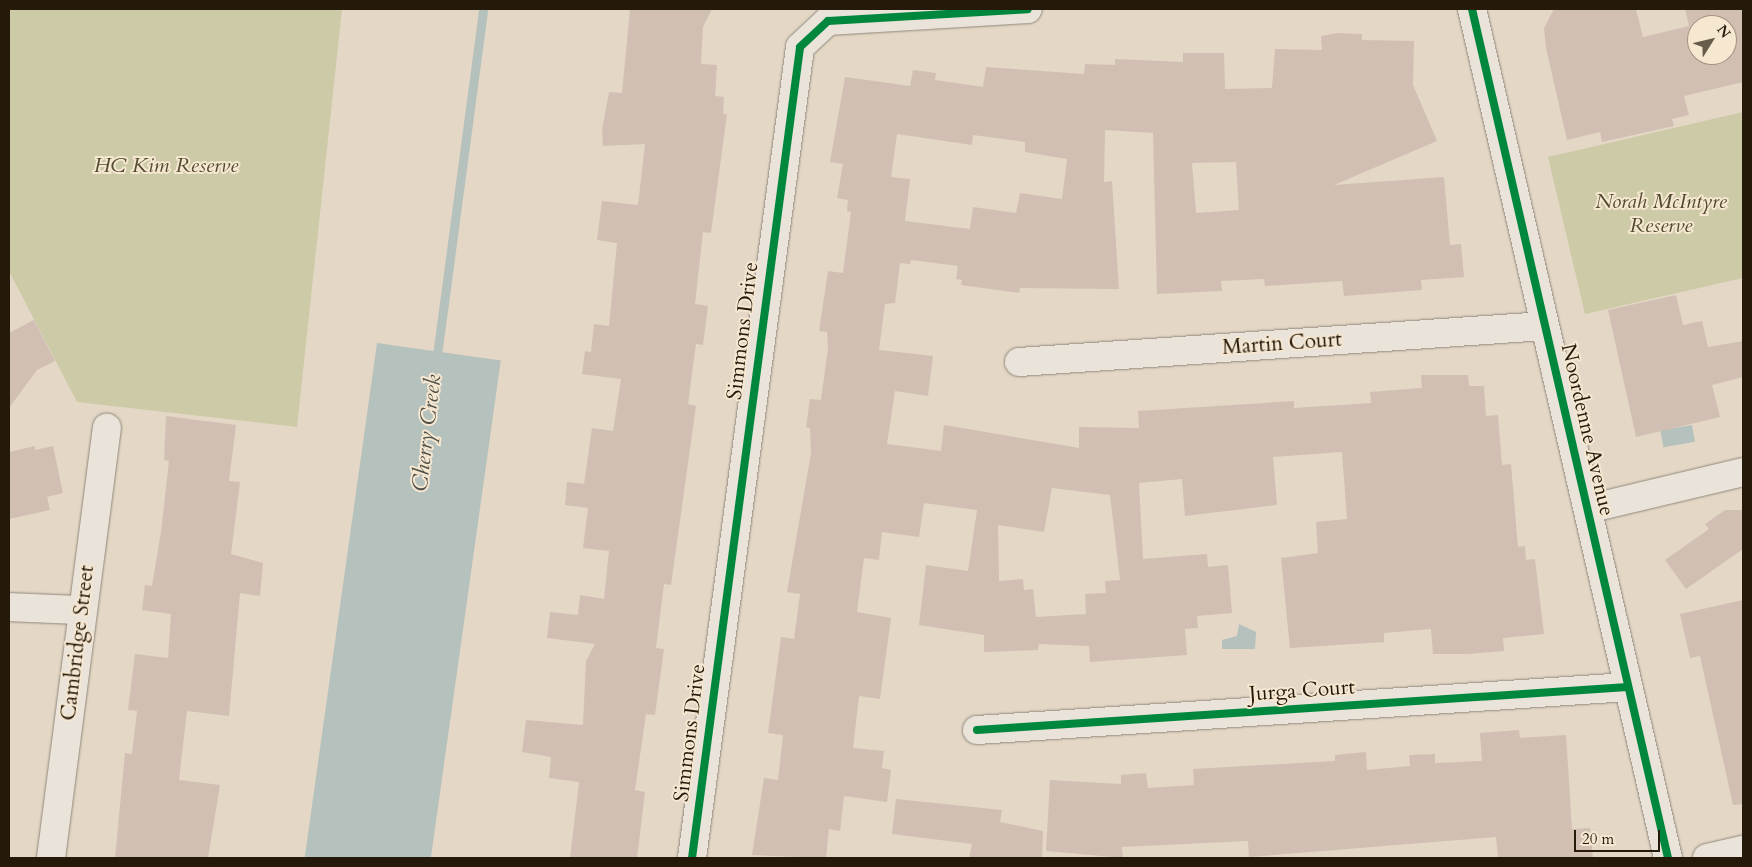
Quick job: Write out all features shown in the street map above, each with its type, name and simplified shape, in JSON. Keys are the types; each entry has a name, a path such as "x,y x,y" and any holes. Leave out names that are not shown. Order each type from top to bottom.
{"street":[{"name":"Simmons Drive","path":"692,858 800,47 828,21 1028,9"},
{"name":"Noordenne Avenue","path":"1472,9 1668,858"},
{"name":"Martin Court","path":"1019,362 1546,326"},
{"name":"Cambridge Street","path":"51,858 107,428"},
{"path":"1588,509 1743,472"},
{"path":"9,607 82,610"},
{"name":"Jurga Court","path":"977,730 1628,686"},
{"path":"1706,858 1743,850"}],"green space":[{"name":"HC Kim Reserve","path":"9,9 342,9 297,427 77,402 9,271"},
{"name":"Norah McIntyre Reserve","path":"1743,112 1743,278 1585,314 1548,157"}],"water":[{"path":"377,343 501,360 431,858 305,857"},
{"path":"1692,425 1695,442 1663,447 1660,431"},
{"path":"1239,624 1256,632 1255,649 1222,649 1222,640 1237,636"}],"building":[{"path":"630,9 712,9 703,27 701,64 717,65 715,96 724,97 723,114 727,114 711,233 703,232 695,304 708,306 703,345 696,344 688,404 696,406 671,585 664,584 656,648 664,649 655,715 646,714 635,790 645,792 637,858 570,858 579,782 549,778 551,757 522,752 526,720 583,725 586,661 595,644 547,638 550,612 578,615 580,595 604,599 609,551 583,548 588,508 565,505 567,482 584,484 592,428 613,431 621,379 582,374 585,351 591,352 594,324 609,326 617,243 597,240 602,201 638,205 645,144 603,146 602,130 609,92 622,93"},
{"path":"1554,9 1636,9 1643,37 1687,26 1687,65 1737,65 1737,15 1687,15 1687,18 1685,9 1743,9 1743,82 1684,96 1689,115 1672,119 1674,126 1602,142 1600,132 1567,140 1546,48 1544,28"},
{"path":"1338,33 1362,34 1362,40 1414,41 1413,85 1437,141 1334,185 1444,177 1450,245 1461,244 1464,277 1421,280 1422,290 1344,296 1342,281 1265,286 1264,279 1221,281 1222,291 1157,294 1153,133 1105,130 1104,182 1112,181 1119,289 1020,288 1019,293 961,285 962,280 956,279 958,266 911,260 910,264 900,263 895,303 885,304 879,350 933,356 928,396 895,391 887,444 941,451 944,425 1079,448 1079,427 1139,428 1138,411 1294,401 1294,408 1371,403 1370,392 1422,388 1421,375 1468,375 1469,386 1484,386 1486,416 1498,415 1502,465 1511,464 1518,547 1525,546 1526,560 1535,559 1544,634 1503,638 1504,651 1468,654 1433,654 1431,629 1384,633 1384,642 1290,648 1281,558 1318,553 1316,522 1347,519 1342,452 1273,457 1277,505 1185,516 1182,479 1139,483 1143,559 1207,554 1208,567 1228,565 1232,613 1197,616 1198,628 1185,629 1187,655 1090,662 1089,646 1039,644 1038,650 984,652 984,635 919,625 926,565 968,571 977,510 924,503 919,537 882,532 879,560 864,558 857,612 891,618 880,699 859,696 853,748 884,751 882,768 891,770 887,802 844,796 840,831 829,829 826,858 752,855 764,778 778,780 783,735 768,733 781,637 794,639 800,594 787,592 811,453 810,428 806,427 810,399 821,400 828,348 827,332 819,331 828,271 843,273 851,212 847,211 848,200 837,198 843,164 830,162 845,77 910,86 913,70 936,73 935,80 983,87 986,67 1084,74 1085,64 1115,65 1115,59 1183,62 1183,53 1224,53 1225,89 1272,88 1275,49 1322,50 1321,36","holes":["897,134 972,145 973,135 1025,142 1025,152 1067,159 1062,199 1020,193 1016,213 973,207 970,229 905,221 910,179 891,177","1236,162 1239,210 1196,213 1192,163","1052,488 1110,495 1120,580 1105,581 1106,593 1085,594 1086,614 1036,617 1033,589 1024,590 1023,579 999,581 998,525 1044,532"]},
{"path":"1676,295 1683,325 1702,321 1708,347 1743,341 1743,377 1712,385 1720,417 1636,437 1608,310"},
{"path":"34,320 55,361 37,370 9,408 9,333"},
{"path":"166,416 236,425 229,481 240,482 231,554 263,563 260,596 240,593 229,716 187,711 179,780 220,785 208,858 115,858 125,753 132,754 137,711 128,710 135,654 168,658 171,614 142,610 145,585 152,586 161,532 169,461 164,460"},
{"path":"35,446 35,450 53,446 63,493 47,497 50,510 9,519 9,452"},
{"path":"1725,510 1743,510 1743,549 1686,589 1665,560 1709,529 1705,524"},
{"path":"1743,600 1743,804 1733,805 1700,656 1690,658 1680,614"},
{"path":"1519,730 1520,738 1566,735 1572,829 1590,828 1593,858 1498,858 1496,837 1249,857 1248,841 1122,847 1123,858 1046,851 1050,780 1121,784 1121,775 1146,773 1148,788 1194,785 1193,769 1335,761 1335,755 1366,752 1367,770 1410,766 1409,755 1435,754 1435,763 1482,761 1480,733"},
{"path":"896,799 1002,810 1000,822 1043,831 1042,858 969,858 972,844 892,834"}],"waterway":[{"name":"Cherry Creek","path":"436,363 483,9"}],"cycle path":[{"path":"692,858 800,47 828,21 1028,9"},
{"path":"1472,9 1668,858"},
{"path":"977,730 1628,687"}]}
